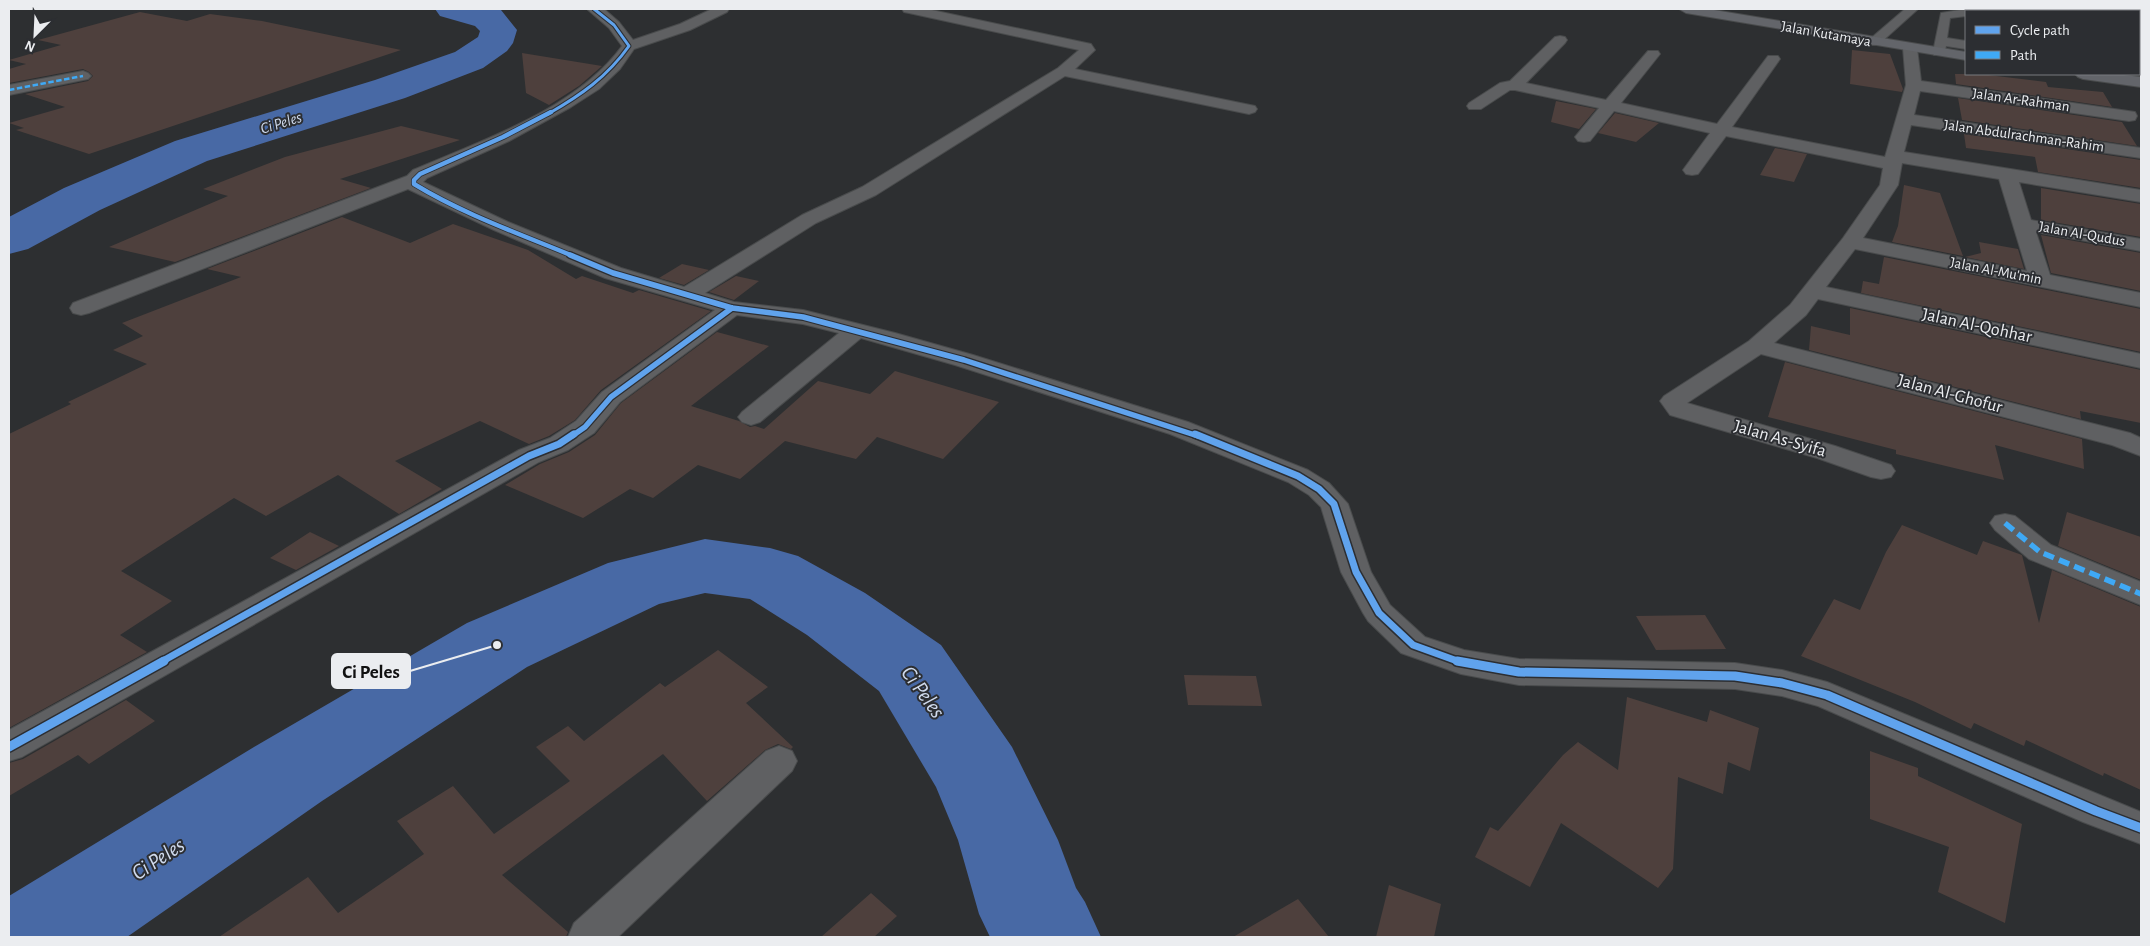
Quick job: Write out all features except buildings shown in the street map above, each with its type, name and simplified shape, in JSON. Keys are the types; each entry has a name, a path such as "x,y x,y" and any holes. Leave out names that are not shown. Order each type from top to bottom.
{"main road":[{"name":"Jalan Kutamaya","path":"1686,9 1910,48 1940,47 1965,56"},
{"path":"2090,75 2141,82"}],"street":[{"path":"594,9 600,12 615,27 629,46"},
{"path":"81,308 414,180 420,174 538,119 573,99 614,67 629,46 685,27 722,9"},
{"path":"686,295 809,219 869,191 1062,71 1083,56 1088,50 1086,47 908,9"},
{"path":"1515,85 1560,40"},
{"path":"1757,346 1798,310 1850,242 1889,185 1893,160 1906,119 1914,84 1910,48"},
{"path":"1584,137 1653,54"},
{"path":"1692,170 1773,59"},
{"path":"1062,71 1249,109"},
{"path":"9,90 82,76"},
{"name":"Jalan Ar-Rahman","path":"1914,84 2129,116"},
{"path":"1475,106 1506,86 1515,85 1722,130 1893,160 2007,175 2141,196"},
{"name":"Jalan Abdulrachman-Rahim","path":"1906,119 2141,154"},
{"path":"2007,175 2041,280"},
{"path":"414,180 414,184 429,193 502,226 613,272 732,308 803,317 964,360 1179,428 1298,476 1319,488 1334,504 1356,572 1379,612 1413,645 1461,662 1519,672 1735,676 1782,683 1827,695 2096,811 2141,828"},
{"name":"Jalan Al-Qudus","path":"2022,224 2141,245"},
{"name":"Jalan Al-Mu'min","path":"1850,242 2141,300"},
{"name":"Jalan Al-Qohhar","path":"1812,291 2141,361"},
{"path":"9,748 529,456 559,444 585,427 611,397 732,308"},
{"path":"751,417 857,330"},
{"name":"Jalan As-Syifa","path":"1757,346 1673,401 1679,410 1826,452 1881,471"},
{"name":"Jalan Al-Ghofur","path":"1757,346 1822,361 2121,439 2141,448"},
{"path":"2005,523 2040,552 2141,594"},
{"path":"589,937 779,761"}],"lane":[{"path":"1874,42 1912,9"},
{"path":"1965,13 1944,15 1940,47 1965,45"}],"waterway":[{"name":"Ci Peles","path":"9,238 82,199 191,151 390,89 469,60 494,43 499,30 488,18 452,9"},
{"name":"Ci Peles","path":"38,937 288,774 497,645 636,582 705,566 770,575 836,614 910,668 978,774 1008,840 1032,914 1047,937"}],"marked path":[{"path":"9,90 83,76"},
{"path":"2005,523 2040,552 2141,594"}],"cycle path":[{"path":"594,9 614,25 629,46 615,66 593,85 566,104 503,137 420,174 414,180 414,184 429,193 501,226 613,273 732,308 803,317 964,360 1179,428 1298,476 1319,489 1334,504 1356,572 1379,613 1413,645 1461,662 1519,672 1735,676 1782,683 1827,695 2096,811 2141,828"},
{"path":"9,747 529,456 559,444 585,427 611,397 732,308"}],"place":[{"name":"Ci Peles","path":"497,645"}]}
